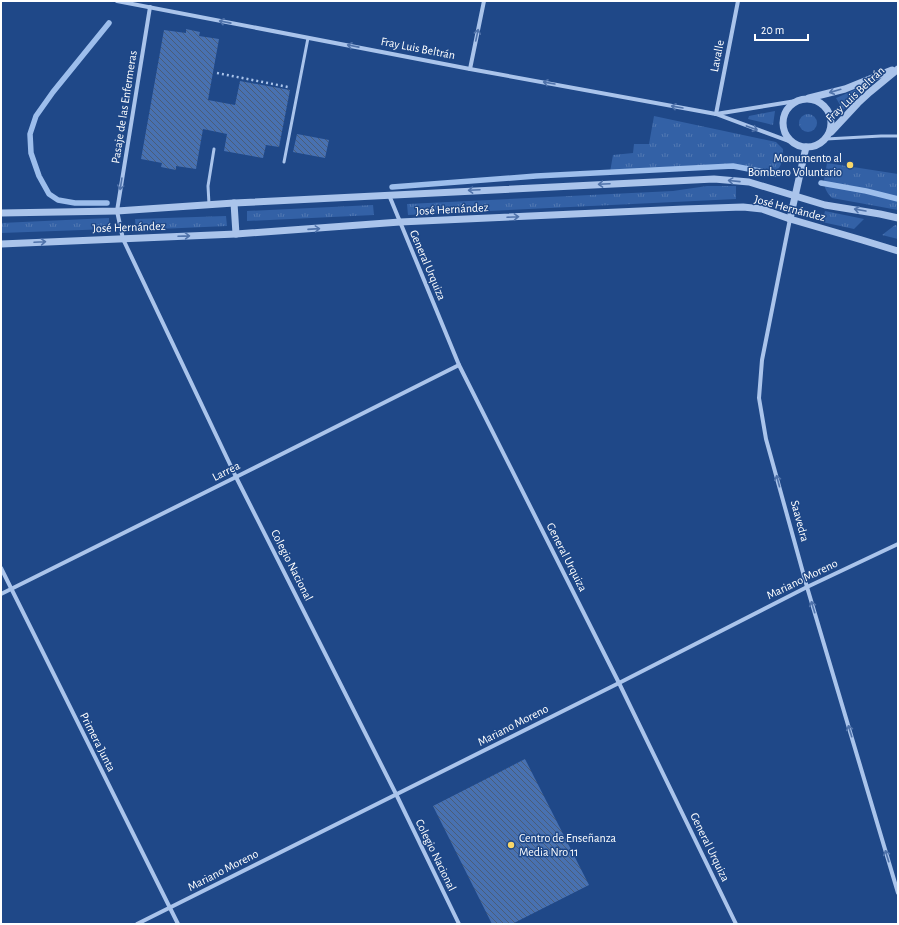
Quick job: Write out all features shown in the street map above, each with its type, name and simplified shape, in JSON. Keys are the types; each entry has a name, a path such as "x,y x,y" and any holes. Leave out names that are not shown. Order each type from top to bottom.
{"street":[{"name":"Fray Luis Beltrán","path":"117,1 470,69 716,114 794,143"},
{"path":"470,69 484,1"},
{"name":"Lavalle","path":"716,114 738,1"},
{"name":"Pasaje de las Enfermeras","path":"117,211 150,7"},
{"name":"Fray Luis Beltrán","path":"809,98 845,89 898,68"},
{"name":"Fray Luis Beltrán","path":"827,137 858,103 898,68"},
{"path":"802,98 809,98 821,102 826,106 832,124 831,130 827,137 812,147 806,147 800,146 789,139 783,128 783,121 784,115 791,104 802,98"},
{"name":"Fray Luis Beltrán","path":"716,114 796,101"},
{"name":"Saavedra","path":"806,147 762,360 760,398 766,439 807,587 898,893"},
{"name":"José Hernández","path":"1,213 117,211 234,202 714,179 749,182 825,205 898,218"},
{"name":"General Urquiza","path":"388,195 459,365 619,683 736,924"},
{"path":"234,202 236,234"},
{"name":"José Hernández","path":"1,244 236,234 400,222 743,207 762,209 790,219 898,251"},
{"name":"Colegio Nacional","path":"117,211 123,238 236,477 396,794 459,924"},
{"name":"Larrea","path":"1,594 459,365"},
{"name":"Mariano Moreno","path":"137,924 619,683 807,587 898,544"},
{"name":"Primera Junta","path":"1,568 178,924"}],"lane":[{"path":"284,162 308,38"},
{"path":"827,137 898,136"},
{"path":"210,204 208,186 214,149"}],"path":[{"path":"217,73 298,89"}],"green space":[{"path":"875,81 843,110 836,98"},
{"path":"775,111 773,125 748,119 749,116"},
{"path":"804,114 812,114 817,119 815,130 812,132 804,132 799,127 799,119"},
{"path":"654,116 776,142 783,149 782,161 778,169 772,173 765,174 729,167 610,172 613,155 633,153 634,144 649,144"},
{"path":"827,163 898,174 898,210 832,198 828,194 824,181"},
{"path":"707,186 736,186 736,199 408,215 407,204 673,191"},
{"path":"373,205 374,215 247,221 247,211"},
{"path":"825,211 864,219 854,229 822,222"},
{"path":"226,216 227,226 136,230 135,219"},
{"path":"109,218 109,229 1,233 1,223"},
{"path":"895,225 898,226 898,239 882,235"}],"building":[{"path":"186,29 200,32 199,36 219,39 208,100 235,105 240,81 290,90 279,147 266,145 263,158 224,151 227,134 203,129 196,169 176,166 176,170 161,167 162,163 141,159 164,30 186,33"},
{"path":"297,134 329,140 325,158 293,152"},
{"name":"Centro de Enseñanza Media Nro 11","path":"525,759 589,885 512,924 492,924 433,806"}],"waterway":[{"path":"107,203 75,203 58,200 49,194 39,176 31,153 30,134 36,116 53,92 109,23"},
{"path":"392,187 536,176 733,166 775,174"},
{"path":"821,183 866,191 898,199"}],"place":[{"name":"Monumento al Bombero Voluntario","path":"850,165"},
{"name":"Centro de Enseñanza Media Nro 11","path":"511,845"}]}
